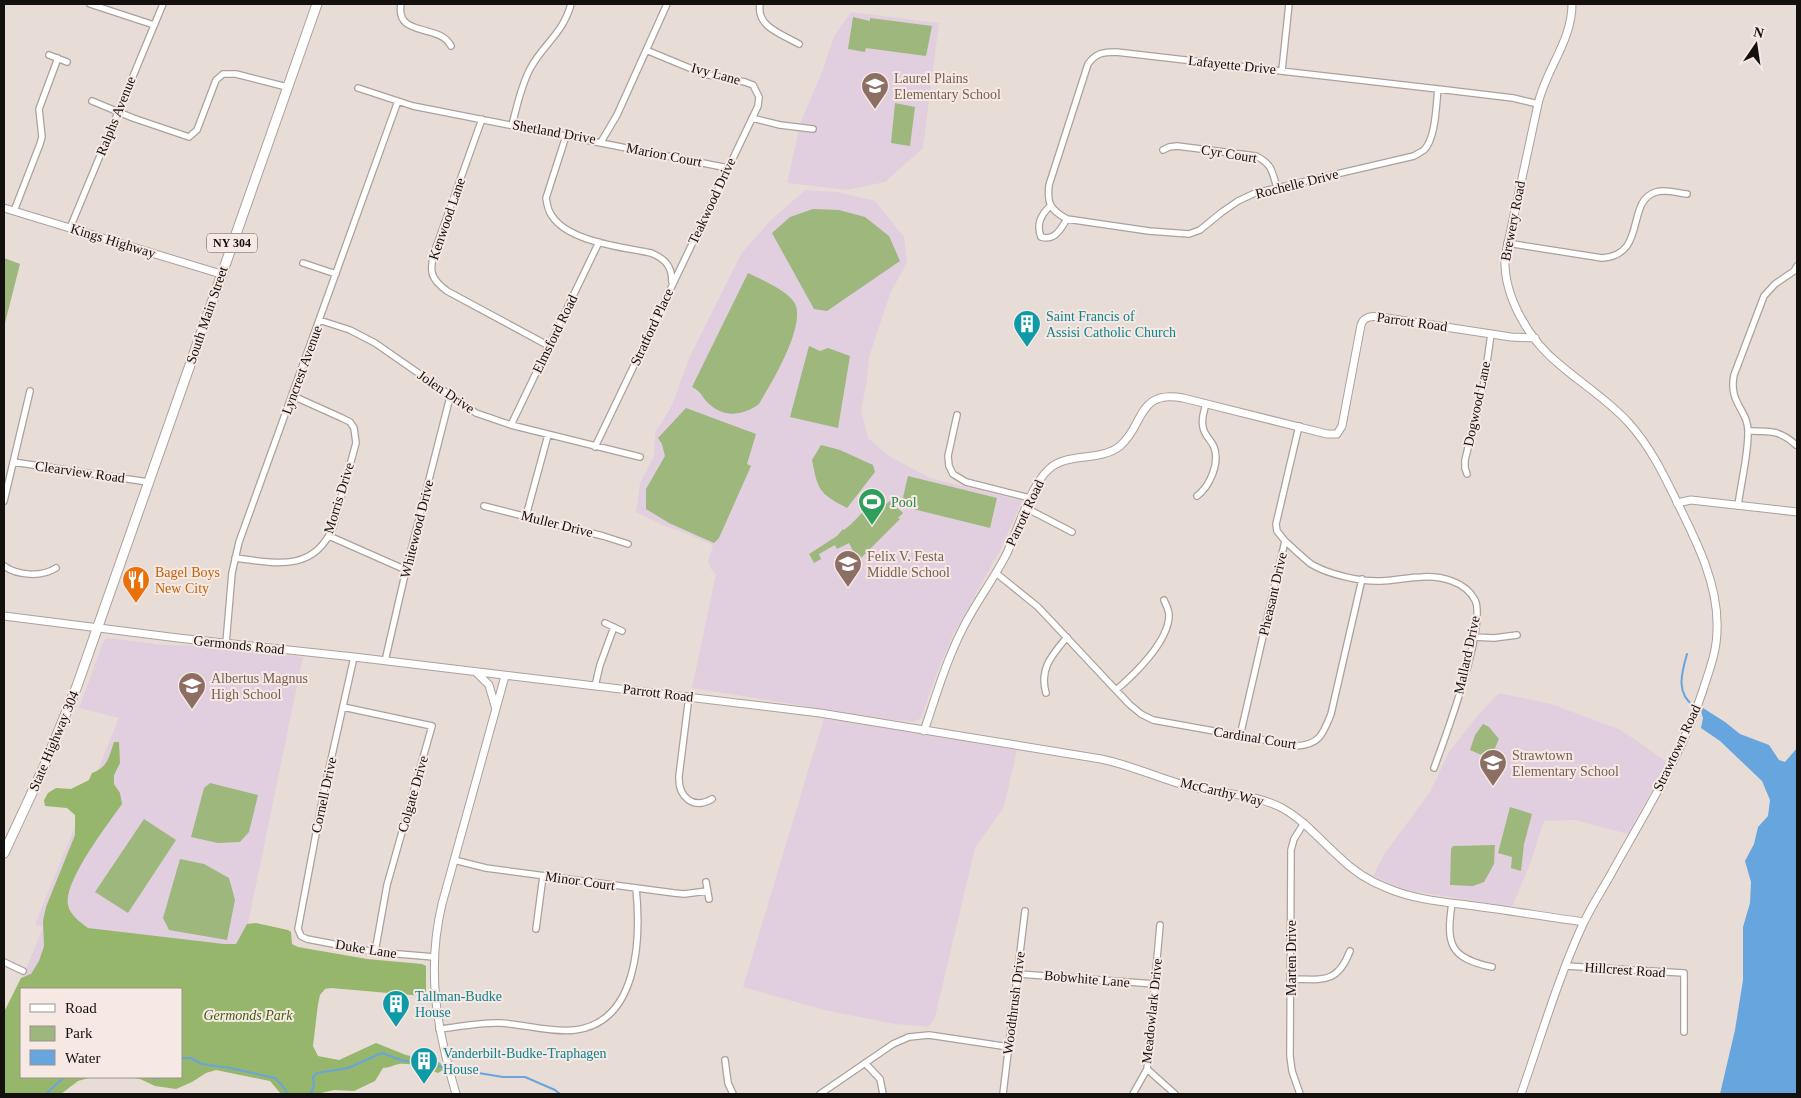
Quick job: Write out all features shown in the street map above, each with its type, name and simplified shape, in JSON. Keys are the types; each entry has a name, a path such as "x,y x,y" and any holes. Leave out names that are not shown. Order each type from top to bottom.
{"main road":[{"name":"South Main Street","path":"98,627 317,4"},
{"name":"State Highway 304","path":"4,853 57,736 98,627"}],"street":[{"path":"90,4 154,25"},
{"name":"Ralphs Avenue","path":"70,228 163,4"},
{"path":"401,4 402,17 406,24 442,35 447,39 450,46"},
{"path":"512,125 524,84 531,68 557,35 565,21 571,4"},
{"name":"Shetland Drive","path":"358,88 398,101 601,142 617,115 667,4"},
{"path":"760,4 761,19 767,26 799,44"},
{"path":"1282,70 1289,4"},
{"name":"Brewery Road","path":"1572,4 1569,27 1564,42 1546,81 1538,104 1507,243 1504,270 1506,283 1518,312 1535,338 1557,363 1593,391 1629,423 1653,455 1677,502"},
{"name":"Ivy Lane","path":"646,50 704,74 753,85 759,97 758,106 752,118"},
{"name":"Lafayette Drive","path":"1050,206 1047,197 1049,185 1088,64 1093,57 1102,52 1438,88 1514,98 1538,104"},
{"path":"49,55 67,62"},
{"path":"14,211 40,144 42,137 39,109 58,58"},
{"path":"92,101 117,112 189,137 197,130 216,80 224,74 236,74 288,87"},
{"name":"Rochelle Drive","path":"1050,206 1057,214 1066,219 1158,232 1189,234 1200,230 1238,201 1255,194 1414,156 1430,143 1438,88"},
{"name":"Lyncrest Avenue","path":"226,643 235,558 398,101"},
{"path":"752,118 780,125 813,129"},
{"name":"Teakwood Drive","path":"672,285 752,118"},
{"name":"Kenwood Lane","path":"482,119 434,253 431,265 432,275 438,284 447,291 549,346"},
{"name":"Stratford Place","path":"566,136 546,198 547,208 552,217 560,226 571,232 599,242 651,253 661,257 668,265 672,274 672,285 595,447"},
{"name":"Marion Court","path":"601,142 728,168"},
{"name":"Cyr Court","path":"1163,150 1170,146 1177,146 1256,156 1267,162 1277,188"},
{"path":"1507,243 1612,258 1628,246 1640,208 1647,197 1653,192 1663,190 1687,194"},
{"path":"1050,206 1044,212 1040,221 1038,230 1041,237 1047,239 1054,237 1066,219"},
{"name":"Kings Highway","path":"4,208 222,274"},
{"name":"Elmsford Road","path":"511,425 599,242"},
{"path":"303,263 336,274"},
{"path":"1738,506 1748,431 1744,417 1734,398 1732,385 1736,366 1764,296 1775,284 1794,271 1797,266"},
{"name":"Parrott Road","path":"505,676 839,715 924,730 953,647 1007,552 1030,498 1043,475 1053,466 1106,453 1119,447 1127,438 1144,409 1156,400 1172,397 1333,435 1340,431 1360,328 1362,321 1367,317 1380,317 1491,334 1535,338"},
{"name":"Jolen Drive","path":"319,320 364,336 450,397 476,413 548,435 640,457"},
{"name":"Dogwood Lane","path":"1467,474 1464,468 1465,460 1482,392 1491,334"},
{"path":"4,501 30,392"},
{"name":"Morris Drive","path":"235,558 279,564 292,563 314,551 329,536 333,527 356,436 354,428 350,422 292,396"},
{"name":"Whitewood Drive","path":"385,661 450,397"},
{"path":"1197,496 1208,484 1215,459 1213,446 1203,427 1202,420 1206,404"},
{"path":"957,415 948,456 949,466 953,474 958,479 970,484 1030,498"},
{"name":"Pheasant Drive","path":"1240,736 1285,541 1277,531 1276,522 1299,426"},
{"path":"1748,431 1780,433 1796,444"},
{"path":"526,516 548,435"},
{"name":"Clearview Road","path":"13,462 148,482"},
{"path":"1677,502 1691,500 1797,512"},
{"name":"Strawtown Road","path":"1521,1094 1566,966 1584,922 1659,788 1686,735 1699,703 1714,652 1717,624 1711,586 1702,556 1677,502"},
{"name":"Muller Drive","path":"484,506 628,544"},
{"path":"1026,508 1072,532"},
{"path":"329,536 406,570"},
{"path":"1285,541 1312,564 1327,572 1362,579"},
{"path":"4,566 13,571 37,574 47,573 56,568"},
{"name":"Cardinal Court","path":"996,573 1034,602 1141,714 1153,720 1297,746 1309,745 1319,737 1331,714 1362,579"},
{"name":"Mallard Drive","path":"1362,579 1379,581 1423,577 1445,579 1458,583 1469,592 1475,601 1477,614 1463,685 1434,768"},
{"path":"1116,690 1152,654 1162,636 1168,623 1169,613 1164,600"},
{"name":"Germonds Road","path":"4,616 505,676"},
{"path":"605,623 622,631"},
{"path":"595,686 600,665 614,627"},
{"path":"1473,637 1494,638 1517,635"},
{"path":"1046,692 1043,682 1044,673 1049,661 1066,637"},
{"name":"Cornell Drive","path":"300,934 298,927 300,915 354,657"},
{"path":"474,672 483,677 490,688 494,698 495,713"},
{"path":"456,1094 439,1029 435,998 434,957 440,910 505,676"},
{"path":"689,696 679,776 680,786 686,797 695,803 704,803 712,799"},
{"name":"Colgate Drive","path":"343,707 432,726 387,885 375,952"},
{"name":"McCarthy Way","path":"924,730 1116,762 1186,786 1268,802 1283,808 1304,823 1344,861 1374,882 1405,894 1452,903 1584,922"},
{"name":"Marten Drive","path":"1300,1094 1292,1071 1290,1056 1291,850 1294,839 1304,823"},
{"name":"Minor Court","path":"454,860 486,868 681,894 707,891"},
{"path":"536,929 543,876"},
{"path":"706,882 709,899"},
{"path":"439,1029 498,1023 575,1030 597,1024 619,1004 627,988 634,961 638,925 636,888"},
{"path":"1452,903 1449,932 1454,949 1468,961 1492,967"},
{"name":"Woodthrush Drive","path":"1003,1094 1019,974 1025,911"},
{"name":"Meadowlark Drive","path":"1133,1094 1147,1069 1160,925"},
{"name":"Duke Lane","path":"300,934 307,939 375,952 434,957"},
{"path":"1290,979 1324,979 1334,975 1343,968 1350,951"},
{"path":"4,962 23,971"},
{"name":"Hillcrest Road","path":"1566,966 1684,974 1684,1032"},
{"name":"Bobwhite Lane","path":"1019,974 1155,984"},
{"path":"820,1094 893,1044 909,1036 929,1035 1009,1047"},
{"path":"725,1060 728,1083 733,1094"},
{"path":"865,1063 880,1079 883,1094"},
{"path":"1147,1069 1175,1094"}],"shaded area":[{"path":"851,12 939,23 923,148 885,182 847,190 787,183 801,121 822,72 834,36"},
{"path":"805,190 838,192 875,201 904,237 907,262 890,294 869,357 861,411 868,438 889,456 930,478 1022,501 1002,547 953,635 921,718 915,722 692,688 716,574 708,562 713,545 636,512 640,483 654,456 655,433 672,405 690,356 741,254 769,222"},
{"path":"107,638 303,657 243,948 37,982 23,976 43,928 35,924 119,718 79,708 104,640"},
{"path":"1499,693 1551,704 1621,730 1667,762 1628,834 1575,820 1544,821 1530,864 1512,907 1413,891 1398,887 1373,876 1385,853 1430,792 1449,752 1478,715"},
{"path":"824,718 1017,750 1004,807 975,848 935,1017 929,1027 895,1024 824,1010 743,987"}],"green space":[{"path":"853,17 870,21 870,18 932,26 926,56 866,48 865,52 848,49"},
{"path":"895,103 915,107 910,146 891,143"},
{"path":"813,209 839,210 865,217 889,236 900,261 827,311 814,309 772,233 790,217"},
{"path":"4,258 20,264 4,327"},
{"path":"748,273 773,285 790,297 794,302 797,312 796,324 786,353 772,383 759,404 746,411 733,414 714,408 700,392 692,387"},
{"path":"809,346 820,351 828,348 850,356 838,428 790,417"},
{"path":"686,408 756,434 747,464 751,466 719,538 714,543 669,523 646,509 646,489 665,456 662,444 658,438"},
{"path":"821,445 840,450 873,465 875,472 847,508 831,499 818,485 812,460"},
{"path":"908,476 997,498 990,528 901,506"},
{"name":"Pool","path":"879,491 880,501 885,505 890,501 903,513 898,518 900,519 858,561 849,543 837,549 835,545 819,554 821,559 814,563 809,554 849,526 863,512"},
{"path":"1483,724 1489,727 1499,739 1492,755 1486,757 1470,750 1475,735"},
{"name":"Germonds Park","path":"114,742 119,742 120,763 114,775 114,784 120,793 122,804 88,853 72,882 68,895 68,905 76,918 88,928 224,944 236,944 247,924 256,923 288,930 291,932 292,944 298,947 367,959 422,964 426,966 426,994 423,996 325,989 320,995 318,1004 313,1046 318,1056 339,1060 376,1043 406,1055 439,1062 443,1070 438,1073 414,1065 399,1064 383,1068 375,1081 354,1091 334,1090 317,1094 281,1094 270,1081 216,1070 206,1073 176,1089 155,1086 134,1078 182,1078 182,988 20,988 20,1078 88,1078 78,1081 61,1094 4,1094 4,1012 21,978 31,974 39,961 44,946 43,921 46,907 75,835 75,815 67,808 45,806 44,800 48,793 56,788 71,789 89,780 92,773 105,765"},
{"path":"210,783 258,795 249,832 240,842 218,843 191,837 204,788"},
{"path":"1510,807 1532,814 1524,844 1521,871 1511,868 1512,857 1498,853"},
{"path":"144,819 176,840 128,913 95,892"},
{"path":"1495,845 1494,864 1484,882 1473,886 1450,885 1451,849 1453,846"},
{"path":"180,859 204,864 229,878 235,900 227,940 169,930 163,918"}],"water":[{"path":"1703,708 1740,734 1769,745 1779,760 1785,762 1797,748 1797,1094 1720,1094 1735,1030 1743,980 1743,927 1750,903 1751,882 1745,861 1754,844 1758,827 1768,816 1770,800 1762,781 1720,741 1701,728 1703,718 1701,711"}],"waterway":[{"path":"1687,654 1682,675 1682,689 1688,701 1694,706"},
{"path":"308,1094 311,1093 314,1086 313,1077 317,1073 348,1068 382,1053 401,1060 443,1067"},
{"path":"182,1058 191,1058 202,1064 275,1078 288,1094"},
{"path":"454,1069 503,1077 525,1077 560,1094"},
{"path":"46,1094 63,1078"}],"place":[{"name":"Laurel Plains Elementary School","path":"875,110"},
{"name":"Saint Francis of Assisi Catholic Church","path":"1027,348"},
{"name":"Pool","path":"872,526"},
{"name":"Felix V. Festa Middle School","path":"848,588"},
{"name":"Bagel Boys New City","path":"136,604"},
{"name":"Albertus Magnus High School","path":"192,710"},
{"name":"Strawtown Elementary School","path":"1493,787"},
{"name":"Tallman-Budke House","path":"396,1028"},
{"name":"Vanderbilt-Budke-Traphagen House","path":"424,1085"}]}
